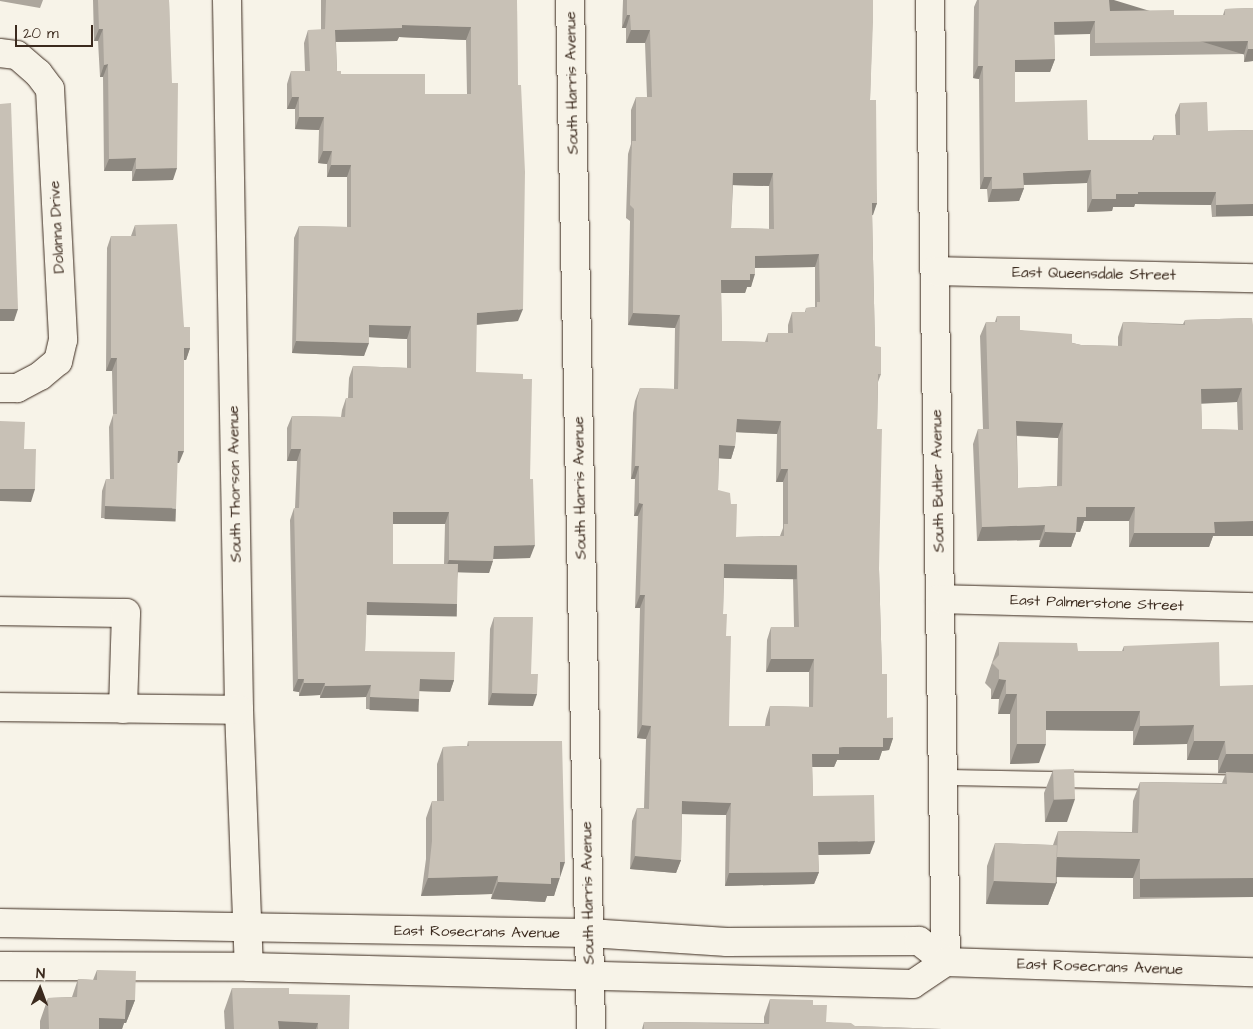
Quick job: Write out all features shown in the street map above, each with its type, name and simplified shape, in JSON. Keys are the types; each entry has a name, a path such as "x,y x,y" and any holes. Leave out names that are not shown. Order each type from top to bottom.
{"street":[{"name":"South Thorson Avenue","path":"227,0 238,710 249,929 248,967"},
{"name":"South Harris Avenue","path":"570,0 591,1029"},
{"name":"South Butler Avenue","path":"930,0 946,962"},
{"name":"Dolanna Drive","path":"0,53 17,55 38,73 50,89 63,340 58,361 40,376 17,388 0,388"},
{"name":"East Queensdale Street","path":"935,271 1253,278"},
{"name":"East Palmerstone Street","path":"940,599 1253,607"},
{"path":"0,611 126,613 122,709"},
{"path":"0,707 238,710"},
{"name":"East Rosecrans Avenue","path":"0,922 249,929 589,933 727,942 919,941 946,962 1253,972"},
{"path":"0,966 248,967 913,984 946,962"}],"lane":[{"path":"943,777 1253,783"}],"building":[{"path":"98,0 169,0 172,83 178,83 177,168 136,169 136,158 109,159 108,64 104,65 103,29 99,29"},
{"path":"326,0 517,0 518,85 521,85 525,172 523,309 477,313 476,372 523,374 523,379 532,379 530,479 533,479 535,545 494,546 493,561 449,560 449,512 393,512 393,564 458,564 457,604 367,602 365,651 455,652 454,680 420,679 419,699 370,697 371,685 325,686 325,683 304,683 304,679 298,679 294,508 299,508 301,449 291,449 292,416 345,417 346,398 353,398 353,366 411,368 411,326 369,325 369,343 296,341 299,226 351,227 351,165 331,165 332,151 323,151 324,117 299,117 299,97 292,97 291,71 310,71 308,30 325,29","holes":["402,25 471,27 471,94 425,94 425,74 341,74 341,71 337,71 335,30 402,28"]},
{"path":"627,0 873,0 870,100 876,100 877,203 872,203 873,258 875,346 881,347 881,374 878,374 877,429 882,429 879,569 882,674 887,674 887,718 893,717 893,738 883,738 883,747 839,747 839,754 812,754 813,796 874,795 875,841 818,842 819,872 729,873 731,803 682,801 681,860 635,856 637,808 649,809 651,726 642,725 645,595 640,595 643,504 639,503 639,466 635,466 637,400 640,388 678,389 680,315 633,313 634,209 630,205 632,141 636,141 636,97 652,97 650,30 631,30 630,15 627,15","holes":["733,173 773,173 774,229 731,228","819,254 820,302 817,302 817,307 806,308 806,312 792,312 793,333 768,333 768,342 722,341 721,280 750,280 750,274 755,274 755,256","737,419 781,421 781,469 788,469 788,524 784,524 784,536 736,537 737,504 731,504 730,493 718,490 719,445 735,446","724,564 797,565 799,627 771,627 771,659 814,659 813,707 770,706 770,726 729,726 731,636 726,636 727,614 723,614"]},
{"path":"979,0 1109,0 1110,11 1174,10 1174,15 1225,15 1225,9 1253,8 1253,49 1248,49 1248,41 1095,43 1095,21 1054,22 1055,59 1015,60 1015,102 1087,100 1088,140 1154,140 1154,135 1180,135 1180,103 1207,102 1208,131 1253,130 1253,204 1216,205 1216,192 1138,192 1138,194 1116,194 1116,199 1092,199 1091,170 1023,173 1024,188 992,189 992,177 984,177 983,66 978,66"},
{"path":"11,103 18,309 0,309 0,104"},
{"path":"177,224 184,327 190,327 190,348 184,348 184,451 178,451 176,508 105,506 106,479 114,479 113,414 117,414 117,358 111,358 111,236 136,236 135,225"},
{"path":"997,316 1020,316 1020,330 1072,334 1072,343 1081,345 1122,346 1123,322 1185,325 1185,320 1252,318 1253,521 1214,522 1215,533 1134,533 1135,507 1086,507 1086,517 1077,517 1076,533 1045,532 1045,525 982,527 978,429 989,429 986,322 997,322","holes":["1242,388 1243,430 1202,429 1201,389","1016,421 1063,423 1062,486 1018,488"]},
{"path":"0,421 25,422 24,449 36,449 35,489 0,489"},
{"path":"494,617 533,617 531,674 538,674 537,694 492,693"},
{"path":"999,642 1077,643 1078,651 1124,651 1124,646 1219,642 1220,686 1253,685 1253,754 1226,754 1225,741 1194,741 1194,725 1140,726 1140,711 1046,711 1046,744 1017,744 1017,694 1006,694 1006,680 999,679 999,670 992,663 999,655"},
{"path":"468,741 562,741 565,862 560,862 560,878 551,878 551,884 498,882 498,876 428,878 432,841 432,801 444,801 443,747 469,746"},
{"path":"1074,769 1075,799 1054,800 1053,770"},
{"path":"1226,772 1253,773 1253,878 1140,879 1140,859 1057,857 1058,831 1138,833 1140,782 1227,784"},
{"path":"995,843 1057,845 1056,883 994,881"},
{"path":"97,970 136,971 135,1000 126,1000 125,1019 99,1018 99,1029 49,1029 48,998 77,997 78,979 97,980"},
{"path":"232,988 289,988 289,994 350,995 349,1029 318,1029 318,1023 278,1021 279,1029 234,1029"},
{"path":"770,999 813,1000 813,1005 827,1005 826,1022 851,1023 855,1026 942,1029 644,1029 644,1022 769,1024"}]}
